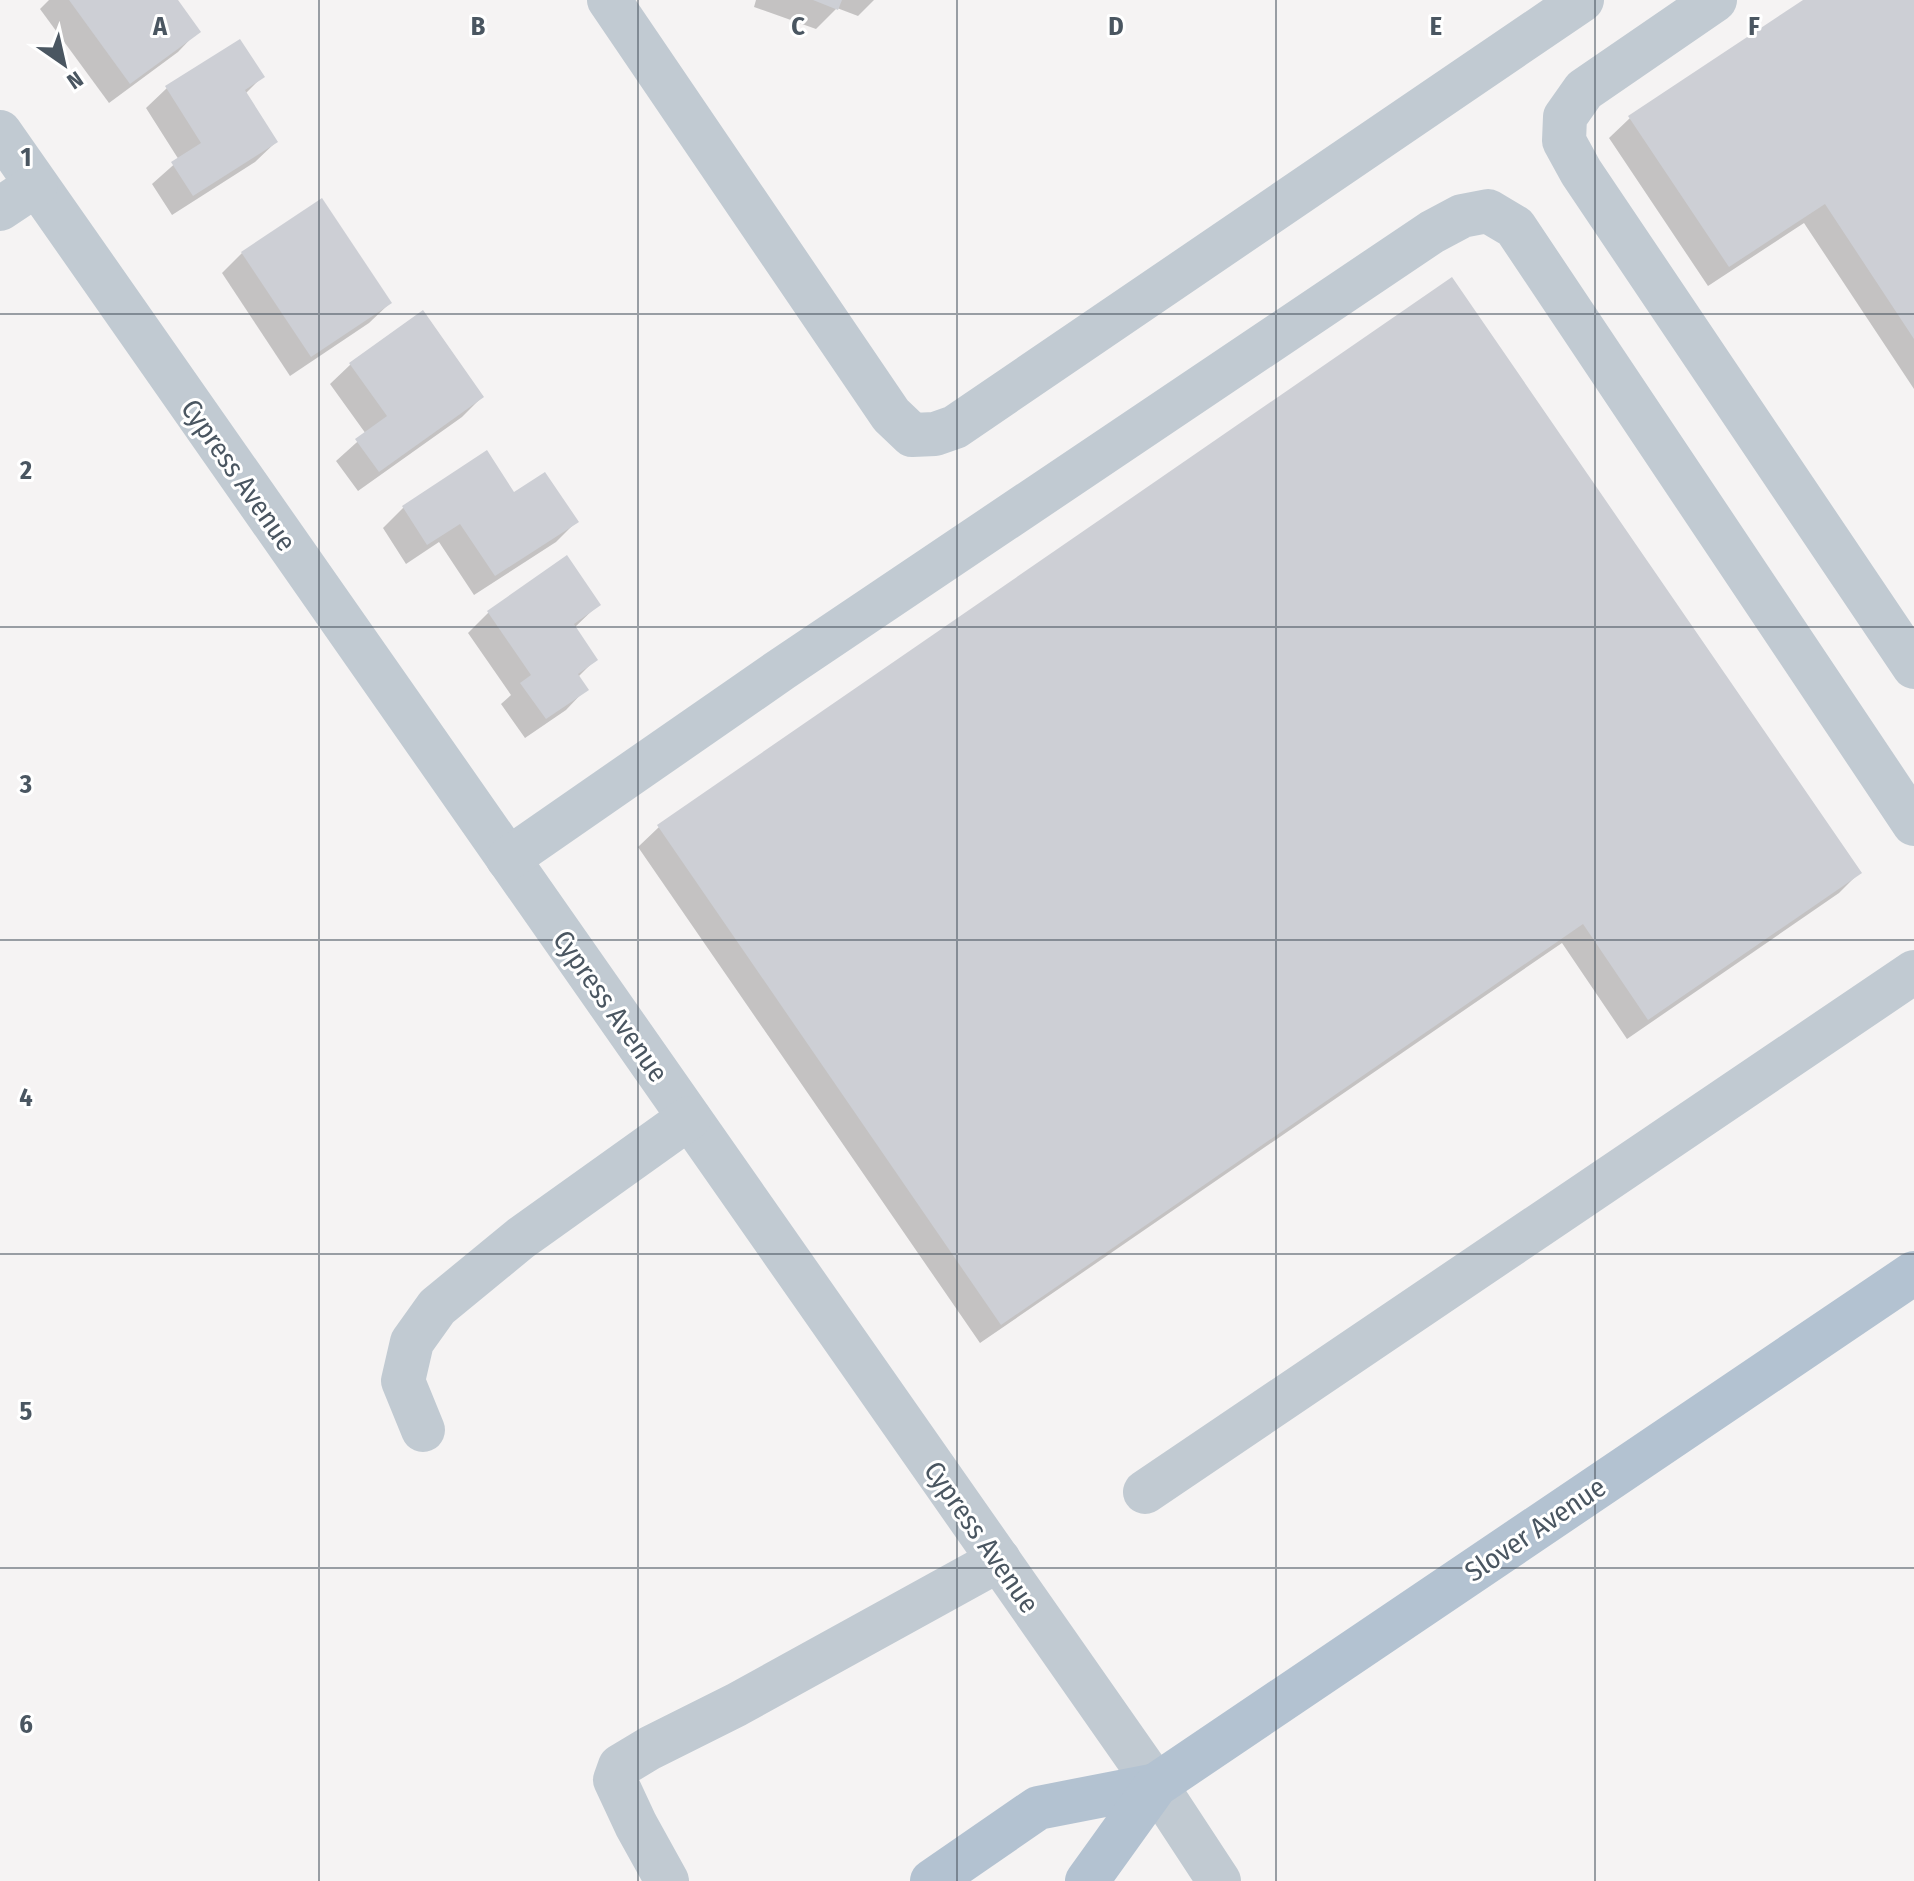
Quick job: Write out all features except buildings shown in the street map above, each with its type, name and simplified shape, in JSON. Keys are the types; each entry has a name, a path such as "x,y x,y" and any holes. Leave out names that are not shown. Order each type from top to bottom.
{"main road":[{"name":"Slover Avenue","path":"1087,1881 1156,1785 1914,1273"},
{"name":"Slover Avenue","path":"932,1881 1038,1808 1156,1785"}],"street":[{"path":"609,0 891,415 912,435 935,434 955,427 1582,0"},
{"path":"1715,0 1584,90 1565,117 1564,141 1581,172 1914,667"},
{"name":"Cypress Avenue","path":"0,132 1156,1785 1219,1881"},
{"path":"0,209 36,185"},
{"path":"508,859 782,669 1432,232 1462,216 1488,211 1515,227 1914,824"},
{"path":"1145,1492 1914,972"},
{"path":"423,1430 403,1381 412,1342 437,1307 521,1238 689,1118"},
{"path":"667,1881 615,1780 620,1766 791,1676 999,1560"}]}
